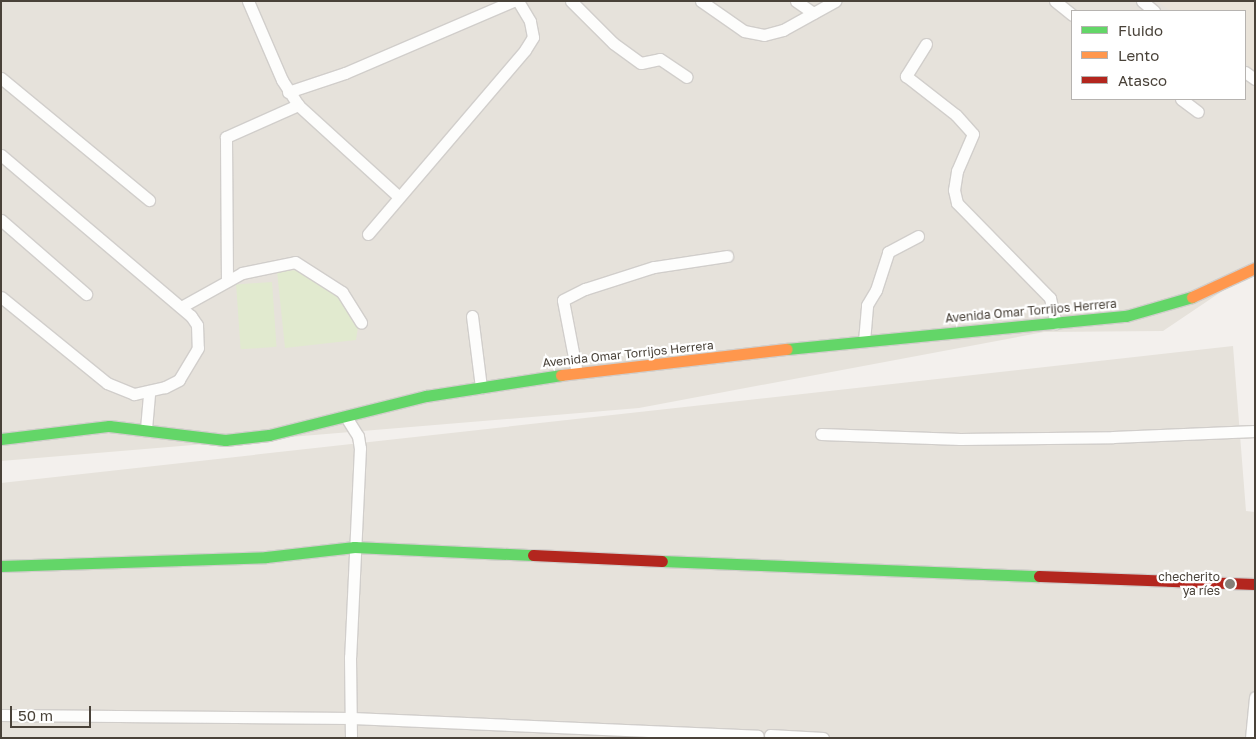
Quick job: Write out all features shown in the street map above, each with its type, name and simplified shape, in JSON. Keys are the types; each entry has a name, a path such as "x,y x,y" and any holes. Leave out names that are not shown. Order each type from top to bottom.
{"street":[{"path":"248,1 288,92 298,105 398,196"},
{"path":"288,92 345,73 513,1"},
{"path":"368,234 398,196 526,50 533,37 530,21 518,1"},
{"path":"571,1 634,59 641,63 660,59 687,77"},
{"path":"701,1 744,31 764,35 783,30 835,1"},
{"path":"796,1 813,13"},
{"path":"1055,1 1071,14"},
{"path":"1142,1 1153,10"},
{"path":"926,44 906,76 956,115 973,134 957,171 954,190 957,203 1050,298 1056,323"},
{"path":"1,78 149,200"},
{"path":"1182,100 1198,112"},
{"path":"227,281 226,137 298,105"},
{"path":"1,155 181,307 197,325 198,348 194,359 179,380 149,392 134,394 107,383 1,297"},
{"path":"1,220 86,294"},
{"path":"864,341 867,305 876,290 888,252 918,236"},
{"path":"577,373 563,300 585,289 654,267 727,256"},
{"path":"181,307 242,273 295,262 342,292 361,322"},
{"name":"Avenida Omar Torrijos Herrera","path":"1,439 109,426 225,440 270,434 426,396 577,373 864,341 1126,316 1160,308 1255,268"},
{"path":"472,316 480,387"},
{"path":"146,429 149,392"},
{"path":"346,417 358,436 360,448 350,657 351,738"},
{"path":"821,434 960,439 1113,438 1255,431"},
{"path":"1,566 266,558 354,547 716,564 1255,584"},
{"path":"1252,738 1255,697"},
{"path":"1,715 352,718 758,736"},
{"path":"770,735 824,738"}],"shaded area":[{"path":"1,1 1255,1 1255,269 1163,331 1044,332 639,408 1,461"},
{"path":"1157,1 1255,1 1255,70 1246,64 1246,10 1170,10"},
{"path":"1233,346 1246,511 1255,512 1255,738 1,738 1,483"}],"green space":[{"path":"303,270 340,295 358,327 356,340 285,348 277,271"},
{"path":"272,282 277,347 241,349 236,285"}],"traffic: fast":[{"path":"787,349 1126,316 1192,297"},
{"path":"1,439 109,426 225,440 269,435 426,396 561,375"},
{"path":"1,566 266,557 354,547 533,555"},
{"path":"662,561 1039,576"}],"traffic: slow":[{"path":"1192,297 1255,268"},
{"path":"561,375 787,349"}],"traffic: jam":[{"path":"533,555 662,561"},
{"path":"1039,576 1255,584"}],"place":[{"name":"checherito ya ríes","path":"1230,584"}]}
